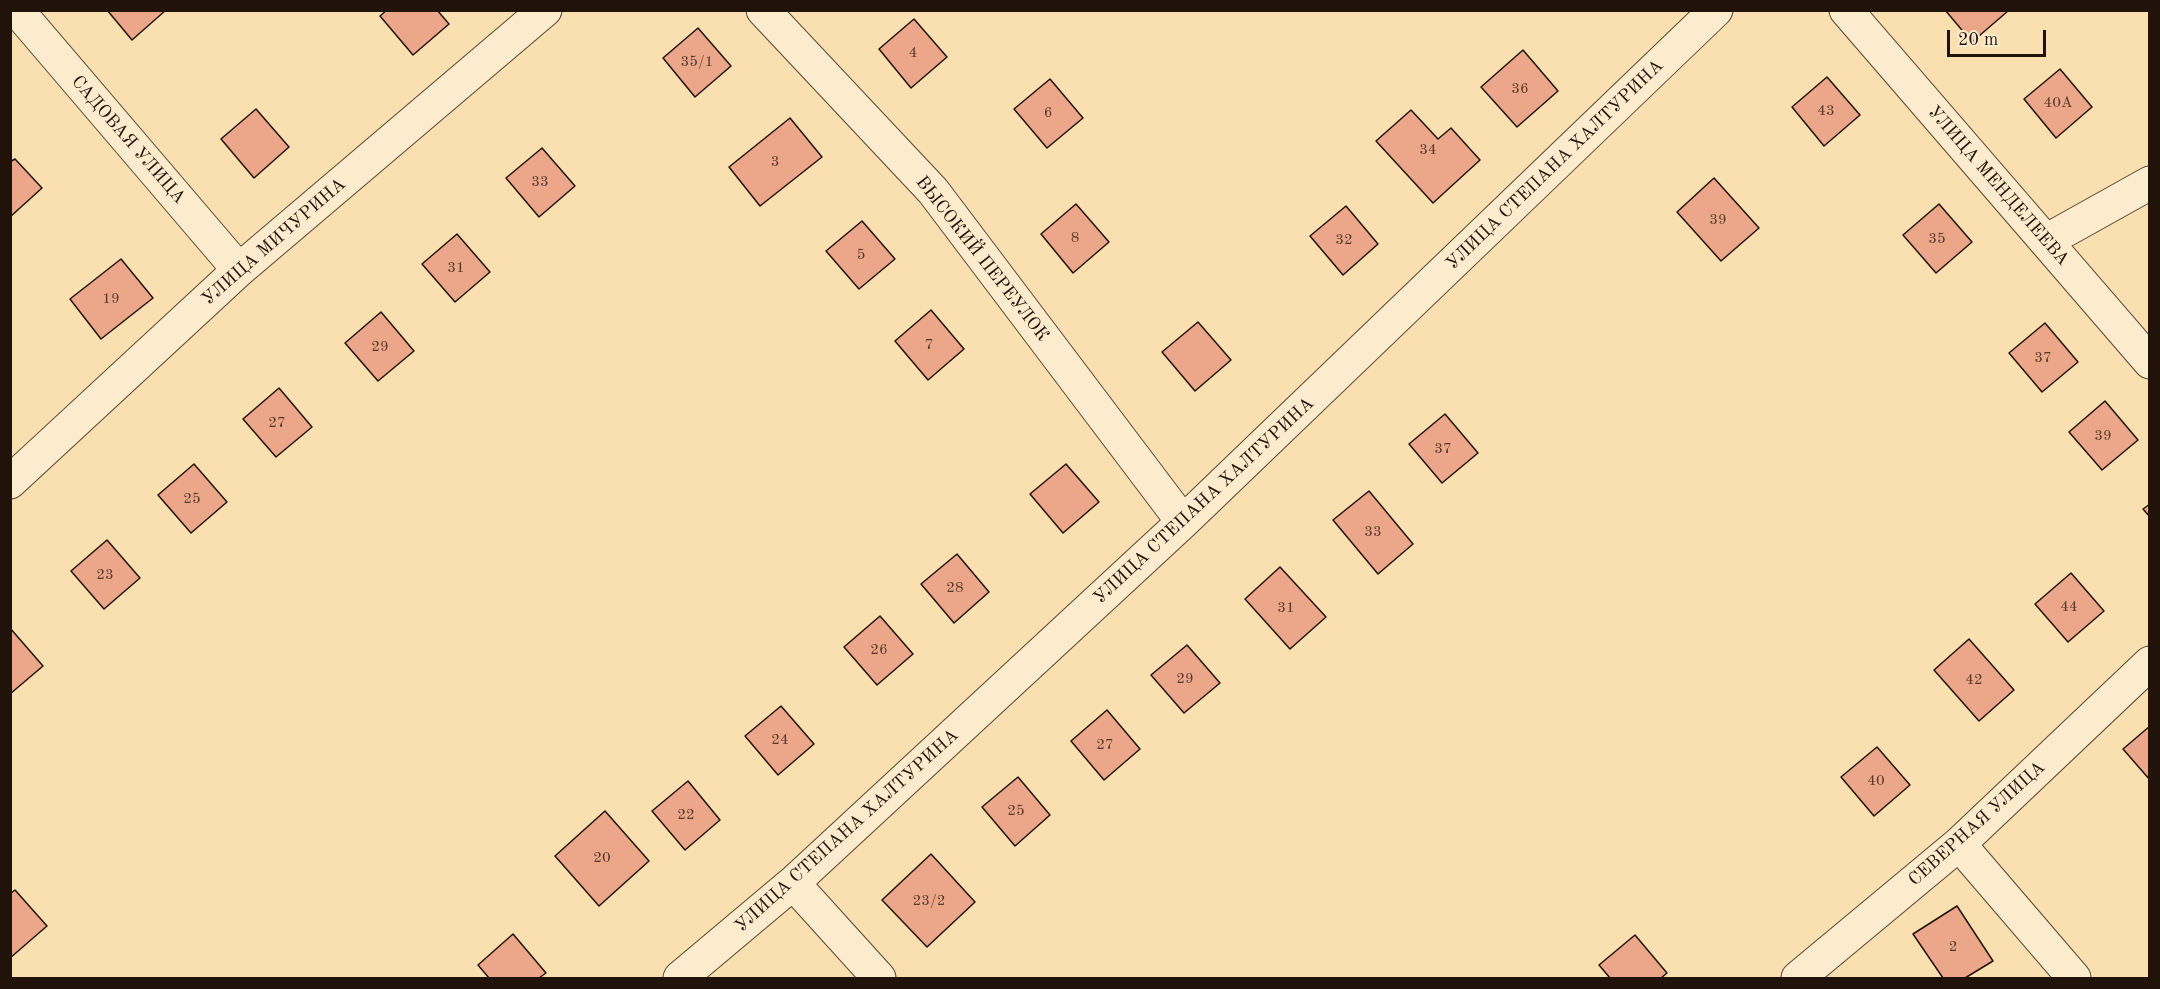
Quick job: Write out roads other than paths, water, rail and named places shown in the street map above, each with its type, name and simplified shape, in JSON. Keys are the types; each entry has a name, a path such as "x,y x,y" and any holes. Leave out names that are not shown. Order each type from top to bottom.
{"street":[{"name":"САДОВАЯ УЛИЦА","path":"17,10 239,270"},
{"name":"УЛИЦА МИЧУРИНА","path":"10,482 239,270 545,10"},
{"name":"ВЫСОКИЙ ПЕРЕУЛОК","path":"762,10 933,191 1183,522"},
{"name":"УЛИЦА СТЕПАНА ХАЛТУРИНА","path":"680,978 793,883 1183,522 1716,10"},
{"name":"УЛИЦА МЕНДЕЛЕЕВА","path":"1846,10 2150,362"},
{"path":"2046,241 2150,183"},
{"name":"СЕВЕРНАЯ УЛИЦА","path":"1798,978 1959,844 2150,663"},
{"path":"1959,844 2074,978"},
{"path":"793,883 879,978"}]}
